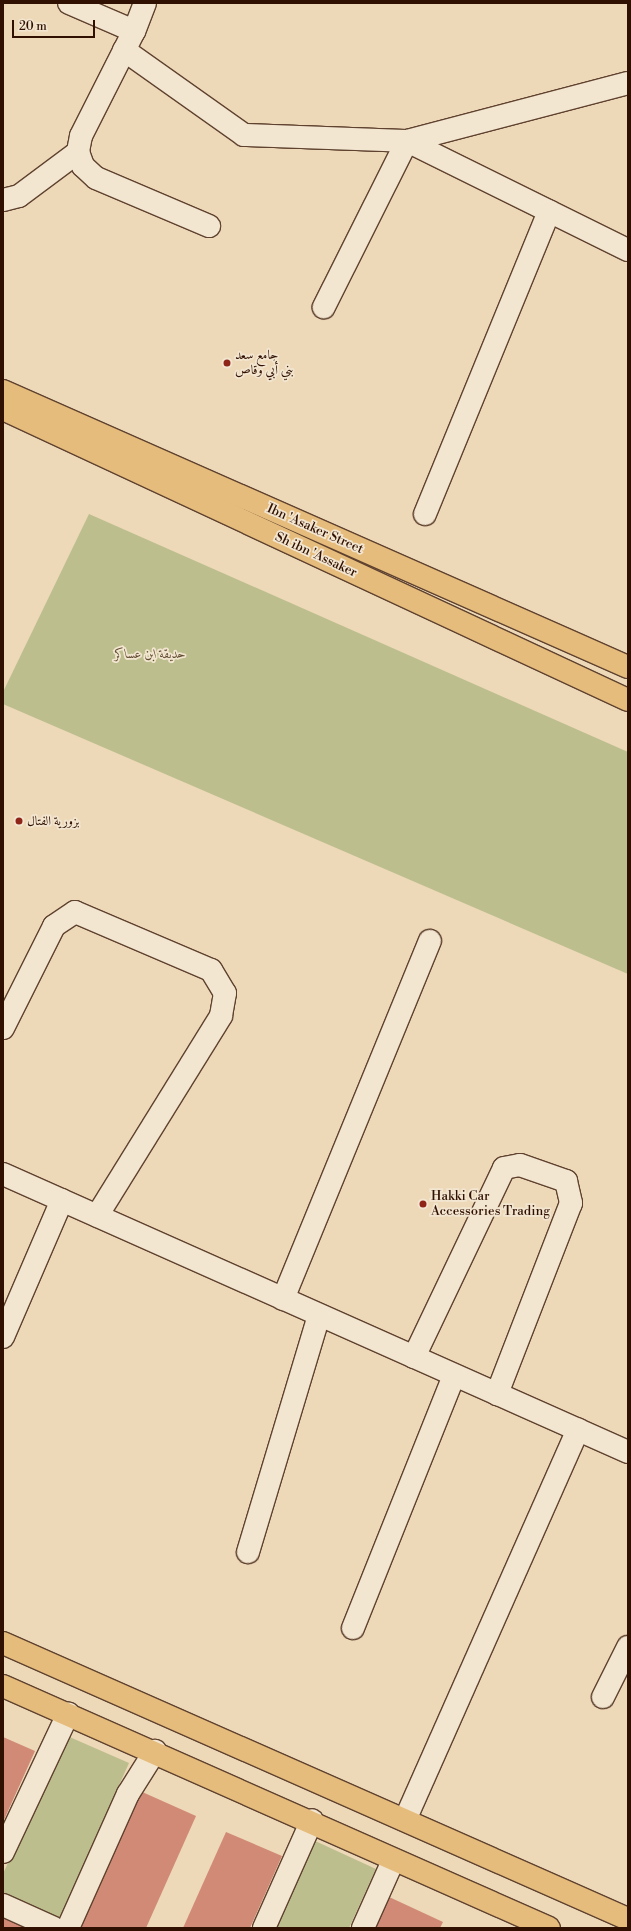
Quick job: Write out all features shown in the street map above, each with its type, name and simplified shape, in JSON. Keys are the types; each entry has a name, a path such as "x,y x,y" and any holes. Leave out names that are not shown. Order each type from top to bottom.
{"main road":[{"name":"Ibn 'Asaker Street","path":"3,391 628,667"},
{"name":"Sh ibn 'Assaker","path":"3,409 628,700"},
{"path":"3,1643 628,1919"},
{"path":"3,1686 312,1820 393,1861 549,1928"}],"street":[{"path":"70,3 129,40 244,135 407,141 628,83"},
{"path":"145,3 129,40 80,136 78,152 83,166 96,178 209,226"},
{"path":"407,141 628,250"},
{"path":"324,307 407,141"},
{"path":"3,200 19,196 78,152"},
{"path":"425,514 549,211"},
{"path":"3,1028 54,926 75,912 211,970 225,993 221,1016 97,1216"},
{"path":"283,1299 430,941"},
{"path":"414,1357 504,1168 520,1165 566,1181 571,1203 497,1394"},
{"path":"3,1174 628,1452"},
{"path":"3,1337 62,1200"},
{"path":"248,1552 319,1315"},
{"path":"352,1628 454,1375"},
{"path":"405,1820 578,1430"},
{"path":"603,1697 628,1647"},
{"path":"3,1852 68,1714"},
{"path":"68,1928 128,1794 155,1751"},
{"path":"264,1928 312,1820"},
{"path":"363,1928 393,1861"},
{"path":"3,1905 54,1928"}],"green space":[{"name":"حديقة ابن عساكر","path":"89,514 628,752 628,974 3,704 3,692"},
{"path":"65,1735 129,1763 58,1921 3,1896 3,1874"},
{"path":"313,1840 376,1869 349,1928 273,1928"}],"building":[{"path":"3,1737 35,1751 3,1822"},
{"path":"140,1791 196,1816 146,1928 79,1928"},
{"path":"226,1832 282,1856 250,1928 183,1928"},
{"path":"387,1896 443,1922 440,1928 373,1928"},
{"path":"3,1916 28,1928 3,1928"}],"place":[{"name":"جامع سعد بني أبي وقاص","path":"227,363"},
{"name":"بزورية الفتال","path":"19,821"},
{"name":"Hakki Car Accessories Trading","path":"423,1204"}]}
